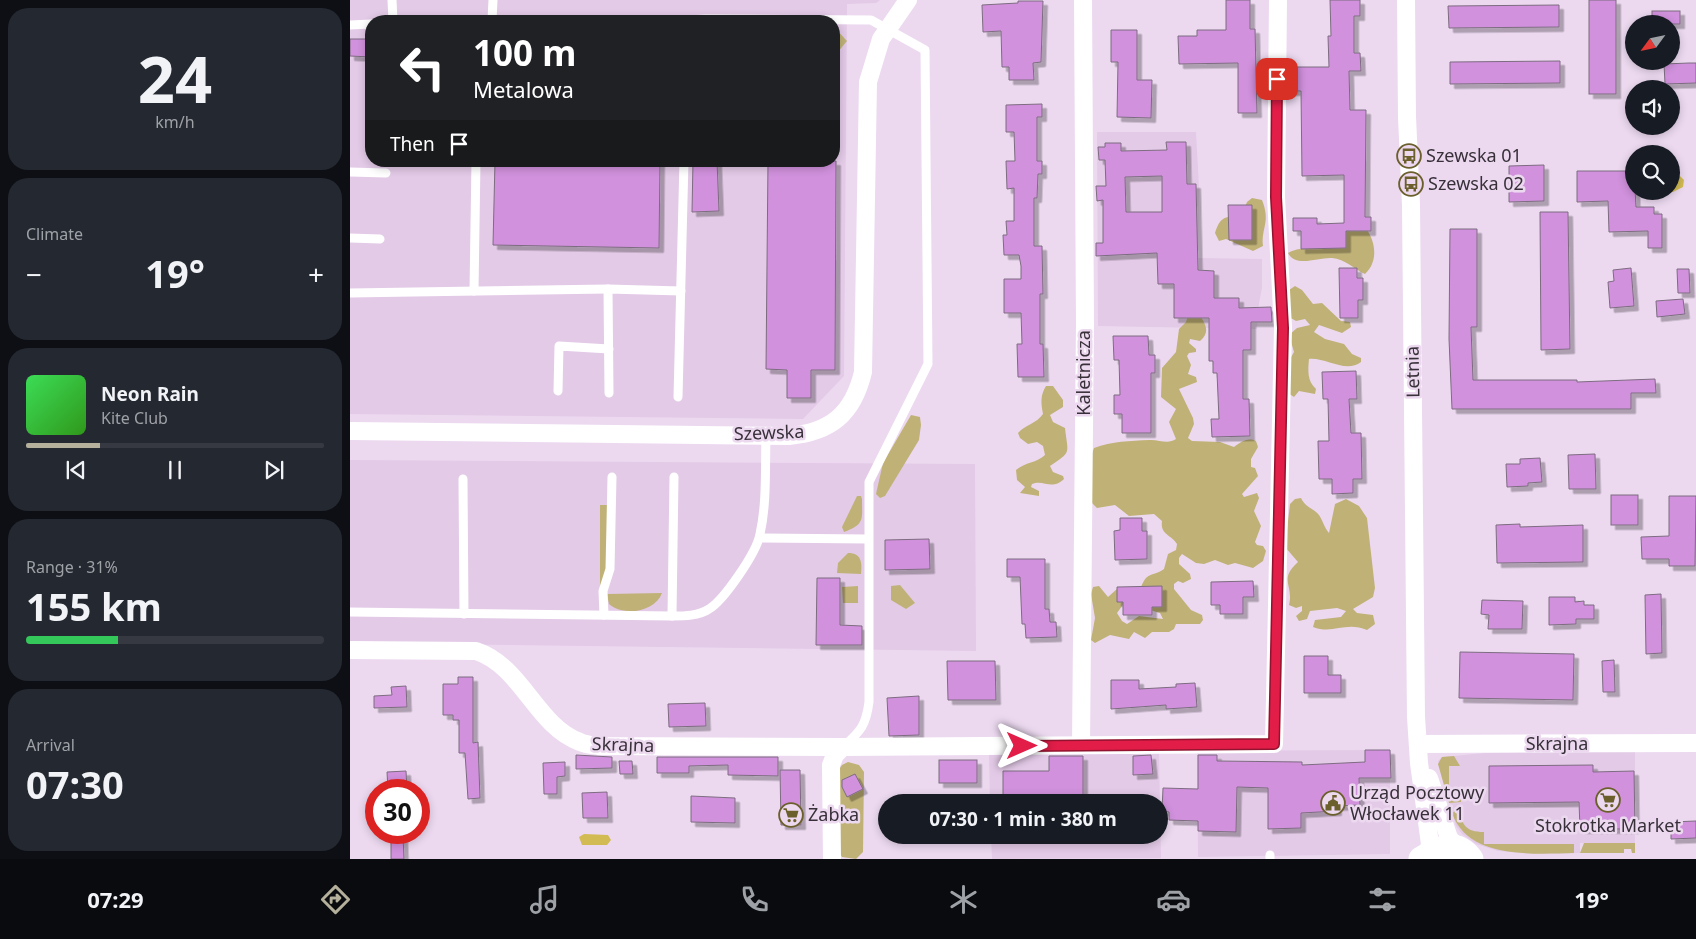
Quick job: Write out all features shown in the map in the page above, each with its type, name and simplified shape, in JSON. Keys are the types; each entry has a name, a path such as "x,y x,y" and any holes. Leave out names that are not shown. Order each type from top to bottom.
{"main road":[{"path":"1424,858 1436,849 1446,846 1468,855"}],"street":[{"name":"Szewska","path":"350,431 766,436 803,434 832,424 853,402 863,372 868,91 876,51 888,28 908,0"},
{"name":"Kaletnicza","path":"1081,745 1085,324 1083,0"},
{"name":"Skrajna","path":"350,650 476,651 487,655 519,685 553,725 581,743 599,746 843,747 1274,744 1283,328 1276,197 1278,0"},
{"name":"Letnia","path":"1406,0 1407,117 1412,205 1414,582 1418,744 1430,844 1424,858"},
{"name":"Skrajna","path":"1418,744 1696,743"},
{"name":"Letnia","path":"1418,744 1449,838 1468,855"},
{"path":"832,859 831,765 835,755 843,747"}],"lane":[{"path":"392,0 393,15"},
{"path":"492,0 492,15"},
{"path":"840,20 871,20 925,50 928,364 869,482 867,720 857,735 843,747"},
{"path":"350,25 365,24"},
{"path":"474,291 476,167"},
{"path":"678,397 684,167"},
{"path":"350,172 386,173"},
{"path":"350,238 380,239"},
{"path":"608,289 609,393"},
{"path":"350,293 608,289 681,291"},
{"path":"558,391 559,346 608,348"},
{"path":"350,612 672,616 691,615 708,610 724,597 760,538 764,514 766,436"},
{"path":"604,615 603,591 610,570 612,477"},
{"path":"672,616 674,477"},
{"path":"463,479 464,614"},
{"path":"760,538 868,539"}],"shaded area":[{"path":"350,0 880,0 876,3 847,4 844,376 803,419 350,414"},
{"path":"840,33 847,41 840,49"},
{"path":"1097,132 1196,132 1199,187 1198,258 1262,259 1262,288 1257,329 1098,326"},
{"path":"1680,176 1684,180 1683,187 1680,188"},
{"path":"1252,198 1262,200 1265,208 1266,220 1263,246 1253,251 1226,239 1219,241 1215,233 1221,221 1231,216 1241,216 1247,202"},
{"path":"1343,229 1367,230 1370,235 1374,246 1374,258 1365,274 1337,259 1327,258 1302,261 1296,260 1288,253 1301,249 1334,247 1340,244"},
{"path":"1295,286 1302,290 1313,304 1322,303 1341,321 1350,322 1351,327 1342,333 1319,325 1314,332 1325,339 1344,344 1352,354 1361,358 1361,362 1355,365 1342,366 1309,359 1309,375 1316,389 1315,394 1299,391 1294,397 1288,393 1290,359 1294,352 1289,335 1297,328 1310,325 1305,319 1296,321 1289,317 1289,290"},
{"path":"1197,311 1206,326 1206,334 1200,341 1190,339 1189,343 1196,349 1196,352 1189,353 1187,356 1191,365 1188,374 1196,377 1197,382 1179,389 1193,418 1194,424 1188,438 1192,441 1220,442 1234,447 1247,440 1256,441 1258,447 1251,459 1251,467 1255,468 1258,476 1242,494 1244,497 1257,493 1259,498 1254,511 1261,526 1255,542 1257,545 1263,546 1266,551 1263,561 1253,568 1235,563 1228,565 1215,560 1204,564 1196,563 1182,554 1179,558 1179,564 1190,574 1191,579 1183,583 1178,581 1174,584 1174,589 1191,610 1202,615 1203,620 1200,624 1176,624 1174,629 1169,632 1152,632 1145,638 1134,632 1129,639 1110,635 1095,643 1091,640 1095,618 1091,594 1093,587 1099,586 1108,597 1117,589 1122,590 1127,599 1117,613 1122,621 1127,624 1139,616 1163,619 1160,613 1150,610 1140,590 1147,577 1164,569 1168,554 1176,550 1177,544 1164,532 1162,521 1154,514 1129,516 1115,505 1097,508 1092,503 1091,456 1094,448 1108,444 1149,440 1169,442 1176,439 1169,422 1176,409 1161,397 1162,368 1176,352 1179,329 1186,322 1189,312"},
{"path":"1046,386 1053,386 1063,400 1063,407 1050,415 1053,422 1065,428 1067,452 1050,466 1053,472 1063,476 1064,479 1051,485 1032,484 1031,487 1039,491 1039,496 1020,493 1025,487 1017,480 1016,470 1045,455 1043,446 1037,442 1028,444 1020,438 1018,433 1043,414 1041,400"},
{"path":"911,415 920,417 919,440 885,496 880,498 876,494 883,463"},
{"path":"350,460 975,464 976,651 350,643"},
{"path":"857,496 861,496 862,499 861,520 859,524 844,532 842,527"},
{"path":"1301,498 1319,515 1329,533 1335,504 1346,499 1359,506 1367,518 1375,588 1373,597 1353,609 1357,613 1373,615 1375,624 1367,630 1352,627 1327,630 1313,627 1315,620 1341,617 1346,611 1337,608 1310,611 1307,619 1299,621 1296,616 1302,611 1302,606 1296,608 1289,605 1288,578 1292,568 1298,562 1285,547 1290,504 1295,499"},
{"path":"600,505 607,505 607,567 600,590"},
{"path":"848,553 853,553 859,557 861,574 837,573 838,563"},
{"path":"900,585 915,603 906,609 891,600 891,586"},
{"path":"858,586 858,603 843,603 842,587"},
{"path":"662,593 653,605 631,611 615,608 609,604 607,594"},
{"path":"1390,750 1390,854 1198,857 1197,751"},
{"path":"1159,751 1160,794 990,794 989,754"},
{"path":"1635,751 1635,843 1580,843 1580,853 1540,854 1498,851 1476,844 1462,834 1456,826 1438,761 1442,757 1485,753"},
{"path":"1454,756 1460,766 1449,766 1449,796 1461,796 1461,802 1449,803 1438,764 1442,757"},
{"path":"848,762 859,765 864,772 863,852 856,859 842,857 838,851 838,771 842,765"},
{"path":"1460,807 1465,826 1468,829 1484,832 1484,844 1574,844 1574,853 1521,853 1503,851 1486,846 1472,839 1460,828 1452,813"},
{"path":"584,834 608,835 611,840 607,845 582,845 579,837"},
{"path":"1584,843 1635,843 1635,853 1632,853 1631,849 1624,849 1624,853 1580,853"},
{"path":"991,844 1161,844 1161,858 992,859"}],"building":[{"path":"1226,0 1250,0 1250,29 1255,29 1257,113 1238,113 1238,63 1179,64 1178,36 1197,36 1197,30 1226,30"},
{"path":"1330,0 1360,0 1360,16 1354,16 1354,53 1360,53 1361,71 1349,71 1350,110 1366,110 1365,217 1371,217 1371,231 1346,231 1346,248 1301,249 1301,231 1293,231 1293,218 1317,218 1317,224 1344,223 1344,175 1302,176 1301,91 1291,91 1291,67 1329,67 1328,36 1331,36"},
{"path":"1589,0 1616,0 1616,94 1589,94"},
{"path":"1018,1 1043,1 1041,62 1033,63 1034,80 1009,80 1009,67 1002,67 1001,31 983,32 982,5 1018,3"},
{"path":"1559,5 1559,27 1449,28 1448,6"},
{"path":"1652,11 1680,11 1680,15 1652,15"},
{"path":"1111,30 1137,30 1137,80 1152,80 1151,118 1117,117 1118,62 1111,62"},
{"path":"350,39 365,39 365,57 350,56"},
{"path":"1560,61 1560,83 1450,84 1450,62"},
{"path":"1696,63 1696,83 1680,84 1680,80 1665,80 1664,70 1680,70 1680,64"},
{"path":"1042,104 1042,117 1037,117 1037,161 1042,161 1042,174 1038,174 1037,198 1034,198 1034,246 1042,246 1043,294 1040,294 1040,344 1043,344 1044,377 1018,377 1017,344 1022,344 1021,313 1004,313 1004,279 1021,279 1019,255 1004,255 1003,235 1007,235 1006,221 1014,221 1014,188 1007,189 1006,161 1015,161 1014,132 1006,132 1006,105"},
{"path":"1166,142 1186,142 1187,184 1196,184 1198,270 1214,271 1214,298 1239,298 1239,308 1271,307 1272,322 1251,322 1251,350 1243,350 1243,399 1249,399 1250,436 1212,437 1211,419 1219,419 1217,373 1213,373 1213,361 1209,361 1209,318 1174,318 1174,284 1158,284 1157,253 1096,256 1096,243 1103,243 1103,200 1097,201 1096,186 1106,186 1105,160 1099,160 1098,147 1105,147 1105,143 1121,143 1121,151 1167,150","holes":["1162,176 1162,212 1126,212 1125,177"]},
{"path":"1544,165 1544,201 1509,202 1509,166"},
{"path":"495,167 660,167 659,248 493,245"},
{"path":"693,167 717,167 719,211 692,212"},
{"path":"768,167 836,167 835,370 811,370 811,398 787,398 787,370 766,369"},
{"path":"1577,171 1625,171 1625,200 1636,200 1636,207 1654,207 1654,214 1662,214 1662,248 1648,248 1648,231 1609,232 1608,201 1577,202"},
{"path":"1228,205 1252,205 1252,240 1229,240"},
{"path":"1540,212 1568,212 1570,349 1541,350"},
{"path":"1450,229 1477,229 1477,327 1471,327 1473,380 1577,380 1577,382 1655,379 1656,393 1631,393 1631,409 1452,409 1449,339"},
{"path":"1339,268 1357,268 1357,278 1363,278 1363,300 1358,300 1358,318 1340,318"},
{"path":"1631,268 1634,306 1610,308 1608,282 1614,281 1613,270"},
{"path":"1677,269 1689,269 1690,293 1678,293"},
{"path":"1683,299 1685,314 1657,317 1656,301"},
{"path":"1113,336 1148,336 1149,355 1155,355 1155,373 1151,373 1151,433 1122,433 1122,414 1114,414 1114,395 1120,395 1119,360 1114,360"},
{"path":"1356,371 1357,399 1349,399 1351,433 1361,433 1362,479 1353,479 1353,493 1332,494 1332,479 1319,479 1318,441 1329,441 1328,399 1323,399 1322,372"},
{"path":"1595,454 1596,489 1569,489 1568,455"},
{"path":"1540,458 1542,482 1528,483 1528,486 1507,487 1506,464 1520,464 1520,459"},
{"path":"1611,495 1638,495 1638,525 1611,525"},
{"path":"1669,496 1696,496 1695,566 1669,566 1669,559 1642,559 1641,537 1669,536"},
{"path":"1120,518 1142,518 1142,531 1147,531 1147,559 1115,560 1114,531 1120,530"},
{"path":"1520,524 1520,527 1583,525 1583,562 1497,563 1496,525"},
{"path":"929,539 930,569 885,570 885,540"},
{"path":"1007,559 1045,559 1045,609 1049,609 1050,622 1056,622 1057,637 1026,638 1025,624 1022,624 1020,577 1007,577"},
{"path":"817,578 840,578 840,625 862,626 862,645 816,645"},
{"path":"1253,581 1254,597 1243,597 1243,614 1220,614 1220,605 1211,605 1211,582"},
{"path":"1162,586 1162,607 1152,607 1152,615 1123,615 1123,602 1117,602 1117,587"},
{"path":"1661,594 1662,653 1646,654 1645,595"},
{"path":"1549,597 1575,597 1575,602 1584,601 1584,605 1594,605 1594,619 1576,619 1576,624 1549,625"},
{"path":"1482,600 1523,601 1522,629 1488,629 1489,615 1481,614"},
{"path":"1460,652 1574,654 1573,700 1459,698"},
{"path":"1304,656 1328,656 1328,675 1341,675 1341,693 1304,693"},
{"path":"1614,660 1615,692 1603,692 1602,661"},
{"path":"947,661 995,661 996,700 948,700"},
{"path":"458,677 473,677 473,743 478,742 480,798 468,799 465,753 459,753 459,720 453,720 453,715 443,715 443,684 458,684"},
{"path":"1111,680 1139,680 1139,689 1176,687 1176,684 1195,683 1197,707 1166,709 1166,705 1111,709"},
{"path":"406,686 407,707 374,708 374,696 392,695 391,687"},
{"path":"919,696 919,735 889,736 887,698"},
{"path":"705,703 706,726 669,727 668,704"},
{"path":"1365,750 1390,750 1391,778 1359,778 1360,805 1337,806 1337,811 1301,813 1301,828 1268,829 1268,788 1237,787 1236,832 1198,831 1198,821 1169,820 1168,794 1163,794 1163,788 1198,789 1198,755 1217,755 1217,761 1302,762 1302,765 1365,762"},
{"path":"576,755 612,757 612,768 576,769"},
{"path":"1151,755 1153,774 1133,775 1133,756"},
{"path":"1049,756 1083,756 1083,794 1003,794 1003,771 1049,771"},
{"path":"657,757 778,757 778,776 728,775 728,765 689,766 689,773 657,773"},
{"path":"939,760 977,760 977,783 939,783"},
{"path":"619,761 632,761 633,774 620,774"},
{"path":"565,762 565,776 557,777 557,794 544,794 543,763"},
{"path":"1593,765 1593,772 1634,771 1635,829 1580,829 1579,802 1489,803 1489,766"},
{"path":"780,770 800,770 801,825 781,825"},
{"path":"406,771 406,779 387,779 387,772"},
{"path":"855,774 863,789 847,797 842,787 842,780"},
{"path":"607,792 608,818 583,818 582,793"},
{"path":"691,796 735,798 735,823 691,822"},
{"path":"1696,821 1696,838 1671,839 1671,822"},
{"path":"391,844 403,844 404,859 391,859"}],"place":[{"name":"Szewska 01","path":"1409,156"},
{"name":"Szewska 02","path":"1411,184"},
{"name":"Stokrotka Market","path":"1608,800"},
{"name":"Urząd Pocztowy Włocławek 11","path":"1333,803"},
{"name":"Żabka","path":"791,815"}],"route":[{"path":"1022,746 1274,744 1283,328 1276,197 1277,79"}]}
